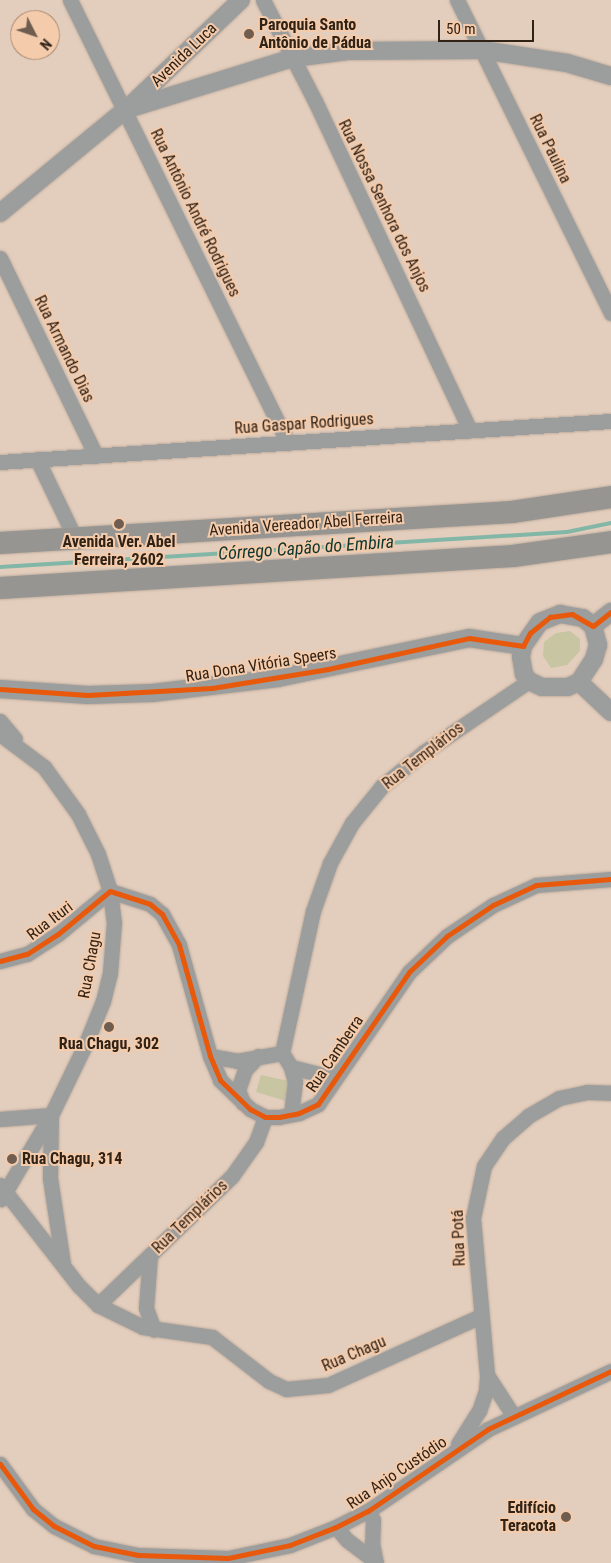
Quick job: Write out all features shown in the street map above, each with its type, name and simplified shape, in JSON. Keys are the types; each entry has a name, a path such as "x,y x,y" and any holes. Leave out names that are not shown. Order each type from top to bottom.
{"main road":[{"name":"Avenida Vereador Abel Ferreira","path":"0,543 512,512 611,497"},
{"path":"0,588 513,556 611,542"}],"street":[{"name":"Rua Antônio André Rodrigues","path":"70,0 288,443"},
{"name":"Avenida Luca","path":"0,213 125,110 241,0"},
{"name":"Rua Nossa Senhora dos Anjos","path":"263,0 470,430"},
{"name":"Rua Paulina","path":"457,0 611,313"},
{"path":"125,110 292,58 348,51 482,50 567,63 611,76"},
{"path":"168,70 196,87"},
{"name":"Rua Armando Dias","path":"0,258 96,456"},
{"name":"Rua Gaspar Rodrigues","path":"0,462 611,421"},
{"path":"37,459 75,538"},
{"path":"593,626 611,612"},
{"path":"572,614 593,626 598,645 594,659 579,682 555,688 529,681 522,667 523,646 530,633 550,617 572,614"},
{"name":"Rua Dona Vitória Speers","path":"0,689 88,695 192,690 278,678 469,638 523,646"},
{"name":"Rua Templários","path":"282,1053 313,912 330,863 352,823 382,786 424,752 529,681"},
{"path":"579,682 611,712"},
{"name":"Rua Chagu","path":"0,721 22,748"},
{"name":"Rua Chagu","path":"0,734 22,748 44,766 78,814 98,854 110,891 114,922 113,951 103,1001 50,1115 2,1192 63,1266 98,1305 122,1320 154,1330 212,1337 269,1381 286,1389 304,1389 328,1385 481,1316"},
{"name":"Rua Camberra","path":"265,1117 291,1114 318,1104 331,1088 337,1073 409,972 447,936 493,906 536,885 611,880"},
{"path":"110,891 150,904 162,914 180,945 210,1056 220,1080 243,1103 265,1117"},
{"name":"Rua Ituri","path":"0,961 27,954 58,934 110,891"},
{"path":"210,1056 237,1061 282,1053"},
{"name":"Rua Camberra","path":"282,1053 291,1067 295,1082 291,1114"},
{"path":"243,1103 238,1090 245,1070 258,1056"},
{"name":"Rua Camberra","path":"291,1067 324,1075 337,1073"},
{"name":"Rua Potá","path":"455,1449 479,1411 488,1374 473,1218 484,1166 503,1138 528,1116 559,1098 587,1092 611,1093"},
{"path":"0,1120 50,1115"},
{"name":"Rua Chagu","path":"50,1115 50,1178 63,1266"},
{"name":"Rua Templários","path":"98,1305 232,1176 256,1142 265,1117"},
{"path":"150,1255 146,1308 154,1330"},
{"name":"Rua Anjo Custódio","path":"2,1469 33,1509 54,1526 94,1546 116,1552 203,1560 228,1558 290,1545 336,1527 368,1511 455,1449 513,1415 611,1371"},
{"name":"Rua Potá","path":"488,1374 513,1415"},
{"path":"368,1511 373,1520 372,1531 376,1563"},
{"path":"336,1527 347,1540 353,1542 376,1563"},
{"path":"353,1542 372,1531"}],"shaded area":[{"path":"570,631 580,639 580,651 567,665 551,668 543,656 544,642 556,633"},
{"path":"261,1075 289,1081 286,1101 256,1092"}],"waterway":[{"name":"Córrego Capão do Embira","path":"0,567 567,532 611,523"}],"cycle path":[{"path":"0,689 88,695 212,688 328,669 469,638 523,646 530,633 550,617 572,614 593,626 611,612"},
{"path":"0,961 27,954 58,934 110,891 150,904 162,914 179,945 210,1056 220,1080 250,1109 265,1117 279,1117 299,1113 318,1104 409,972 447,936 493,905 536,885 611,879"},
{"path":"0,1464 33,1509 54,1526 94,1546 138,1555 228,1558 290,1545 336,1527 368,1511 488,1429 611,1371"}],"place":[{"name":"Paroquia Santo Antônio de Pádua","path":"249,34"},
{"name":"Avenida Ver. Abel Ferreira, 2602","path":"119,524"},
{"name":"Rua Chagu, 302","path":"109,1027"},
{"name":"Rua Chagu, 314","path":"12,1159"},
{"name":"Edifício Teracota","path":"566,1517"}]}
